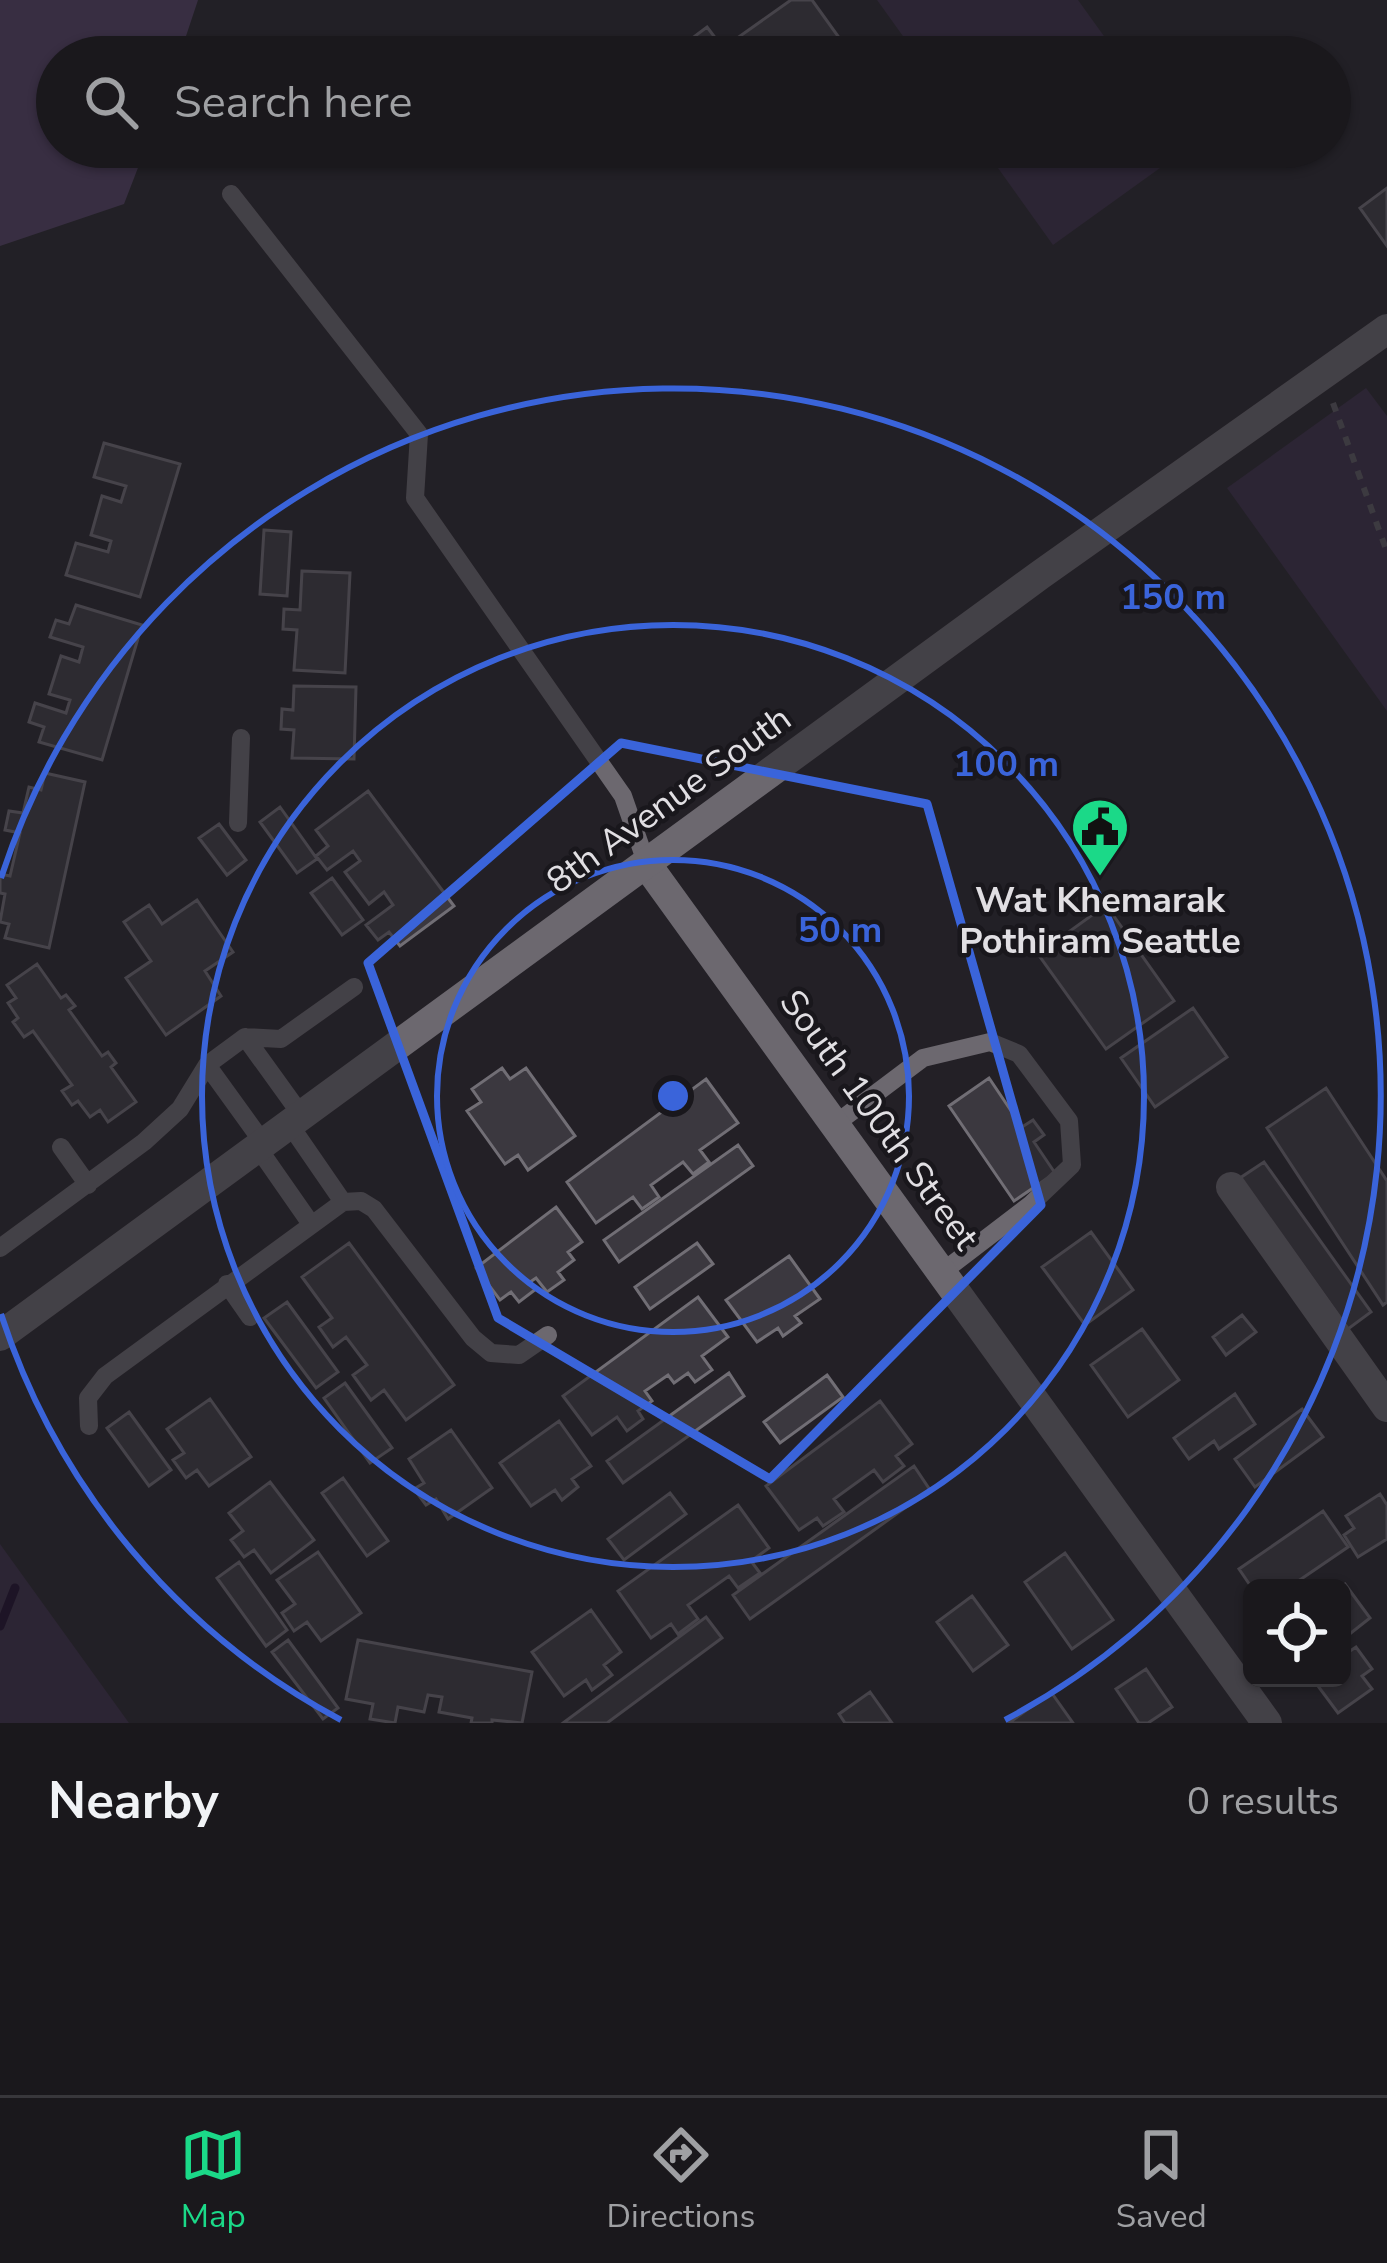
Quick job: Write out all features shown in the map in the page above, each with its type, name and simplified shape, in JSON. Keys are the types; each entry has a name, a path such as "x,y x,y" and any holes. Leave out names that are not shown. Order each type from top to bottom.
{"street":[{"name":"8th Avenue South","path":"0,1336 1040,575 1387,329"},
{"name":"South 100th Street","path":"647,865 1267,1723"},
{"path":"1231,1186 1387,1407"}],"lane":[{"name":"South 100th Street","path":"231,194 419,434 415,498 623,796 647,865"},
{"path":"238,823 241,738"},
{"path":"0,1248 88,1185 181,1109 206,1065 245,1037 281,1039 354,987"},
{"path":"245,1037 311,1224"},
{"path":"834,1125 923,1058 990,1042 1019,1054 1069,1121 1072,1165 1030,1205 941,1273"},
{"path":"206,1065 343,1202"},
{"path":"62,1147 88,1185"},
{"path":"88,1426 88,1398 105,1376 343,1202 361,1201 374,1209 473,1338 491,1353 519,1355 548,1335"},
{"path":"227,1284 250,1317"}],"path":[{"path":"1323,375 1387,552"}],"highlighted area":[{"path":"621,743 927,804 1041,1205 770,1479 498,1318 368,963"}],"shaded area":[{"path":"0,0 198,0 186,36 36,36 36,168 138,168 124,204 0,246"},
{"path":"877,0 1078,0 1104,36 903,36"},
{"path":"998,168 1160,168 1053,245"},
{"path":"1366,388 1387,416 1387,711 1227,488"},
{"path":"0,1544 129,1723 0,1723"}],"building":[{"path":"791,0 812,0 838,36 740,36"},
{"path":"1387,188 1387,246 1360,208"},
{"path":"104,443 180,464 140,597 66,575 76,543 108,552 111,541 91,535 102,496 121,502 126,486 94,477"},
{"path":"264,530 291,532 287,596 260,594"},
{"path":"302,571 350,573 345,673 294,670 297,630 283,629 284,609 300,610"},
{"path":"76,605 142,625 102,760 39,742 44,727 29,722 35,703 66,713 70,700 49,694 61,656 79,662 83,647 50,637 56,620 69,624"},
{"path":"294,686 356,687 354,759 292,758 294,730 281,729 282,709 293,710"},
{"path":"45,773 85,782 49,948 5,938 9,924 0,922 5,894 0,893 0,874 10,876 20,833 5,830 9,811 23,813 29,787 41,790"},
{"path":"368,791 454,906 400,946 389,932 378,940 366,925 393,905 384,892 369,904 345,872 360,861 353,851 327,870 316,856 328,846 316,830"},
{"path":"280,807 317,859 297,873 260,822"},
{"path":"219,824 246,860 227,875 199,838"},
{"path":"332,878 363,920 342,935 311,893"},
{"path":"197,900 233,952 205,971 221,996 166,1035 126,978 151,961 124,922 149,905 162,924"},
{"path":"1106,905 1174,1001 1106,1049 1038,954"},
{"path":"37,964 61,998 66,995 75,1006 69,1010 102,1056 108,1052 116,1063 111,1067 136,1102 108,1122 100,1110 90,1117 78,1101 72,1105 62,1091 72,1085 33,1031 24,1037 13,1022 18,1018 8,1003 16,998 7,985"},
{"path":"1193,1008 1227,1057 1155,1107 1121,1058"},
{"path":"502,1068 510,1079 526,1068 575,1136 528,1170 518,1155 505,1164 467,1111 481,1102 472,1089"},
{"path":"989,1078 1022,1127 1033,1120 1044,1135 1034,1142 1055,1173 1014,1201 949,1106"},
{"path":"706,1079 738,1123 700,1150 709,1162 693,1174 683,1162 651,1185 659,1197 642,1209 633,1197 596,1223 567,1182"},
{"path":"1326,1088 1387,1181 1387,1302 1383,1305 1267,1128"},
{"path":"738,1145 753,1166 619,1262 604,1240"},
{"path":"1264,1162 1371,1312 1348,1329 1240,1178"},
{"path":"556,1207 582,1242 568,1252 574,1260 558,1272 564,1280 547,1292 536,1278 530,1282 536,1289 519,1302 511,1292 500,1300 476,1268"},
{"path":"1091,1232 1133,1290 1085,1325 1042,1267"},
{"path":"349,1243 454,1385 406,1420 384,1390 371,1400 353,1375 367,1365 346,1337 333,1347 319,1327 332,1318 302,1277"},
{"path":"697,1243 713,1264 650,1309 635,1287"},
{"path":"789,1256 820,1299 795,1316 801,1323 783,1336 778,1328 757,1342 726,1300"},
{"path":"698,1297 728,1337 702,1356 712,1370 695,1382 688,1373 674,1383 668,1375 645,1391 652,1401 638,1411 643,1419 627,1431 617,1417 592,1435 563,1396"},
{"path":"287,1302 338,1372 316,1388 264,1318"},
{"path":"1242,1315 1256,1332 1226,1355 1213,1337"},
{"path":"1142,1329 1179,1380 1128,1417 1091,1365"},
{"path":"729,1373 744,1396 623,1483 607,1461"},
{"path":"827,1375 843,1397 780,1443 764,1422"},
{"path":"345,1383 392,1448 370,1463 324,1398"},
{"path":"1235,1394 1255,1424 1219,1449 1214,1441 1189,1459 1174,1438"},
{"path":"210,1399 251,1457 209,1486 197,1470 186,1478 173,1460 184,1453 167,1429"},
{"path":"880,1401 912,1444 896,1456 904,1466 883,1482 874,1470 834,1499 844,1512 823,1526 817,1518 799,1530 766,1486"},
{"path":"1302,1409 1323,1437 1255,1487 1235,1459"},
{"path":"129,1412 171,1470 149,1486 107,1428"},
{"path":"559,1421 591,1466 572,1479 578,1487 562,1500 555,1490 531,1506 500,1463"},
{"path":"451,1430 492,1488 448,1519 436,1499 426,1505 414,1489 424,1483 409,1459"},
{"path":"914,1466 930,1490 750,1619 733,1595"},
{"path":"343,1478 388,1541 367,1556 322,1493"},
{"path":"270,1482 314,1540 271,1573 254,1550 244,1557 231,1540 243,1531 229,1513"},
{"path":"670,1493 686,1514 624,1560 608,1539"},
{"path":"1380,1494 1387,1505 1387,1539 1358,1557 1344,1535 1354,1528 1346,1516"},
{"path":"738,1505 769,1548 751,1561 760,1573 738,1588 729,1576 688,1605 698,1619 678,1634 671,1624 651,1638 618,1591"},
{"path":"1323,1511 1348,1547 1301,1579 1246,1579 1239,1569"},
{"path":"318,1552 361,1613 321,1641 307,1622 294,1631 282,1613 295,1604 277,1580"},
{"path":"1065,1553 1113,1620 1072,1649 1025,1582"},
{"path":"239,1562 287,1630 266,1646 217,1578"},
{"path":"1351,1592 1370,1618 1351,1633"},
{"path":"972,1596 1008,1645 973,1671 937,1622"},
{"path":"591,1610 621,1652 604,1665 612,1675 592,1690 586,1680 564,1696 532,1652"},
{"path":"706,1617 722,1638 607,1723 563,1723"},
{"path":"288,1640 338,1708 323,1719 272,1652"},
{"path":"358,1640 532,1672 522,1723 471,1723 472,1718 439,1712 442,1697 428,1695 424,1712 398,1707 395,1723 370,1719 373,1704 346,1699"},
{"path":"1356,1647 1372,1669 1362,1676 1372,1689 1338,1713 1319,1687 1351,1687 1351,1650"},
{"path":"1146,1669 1172,1707 1148,1723 1139,1723 1116,1689"},
{"path":"870,1692 892,1723 845,1723 839,1714"},
{"path":"1051,1692 1073,1723 1009,1723"}],"waterway":[{"path":"0,1626 15,1588"}],"place":[{"name":"Wat Khemarak Pothiram Seattle","path":"1100,878"}]}
